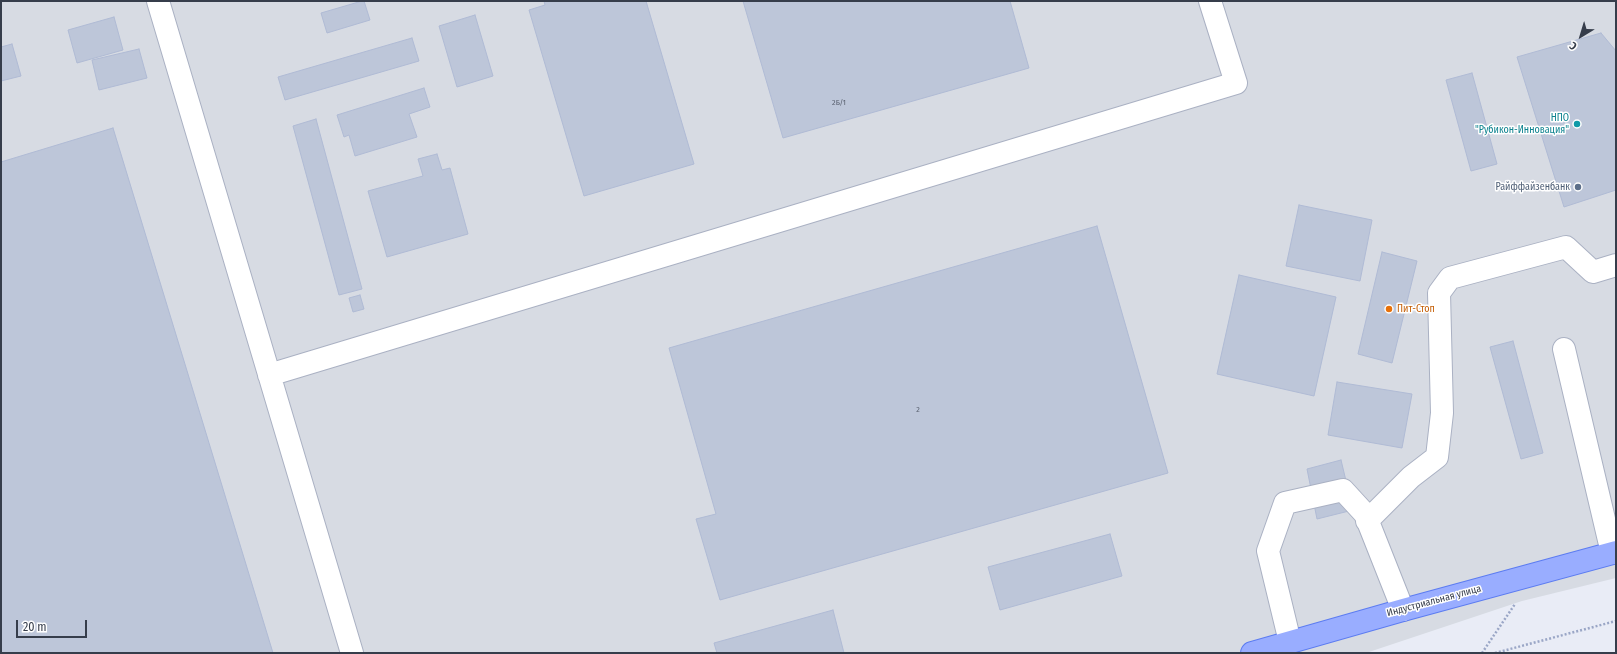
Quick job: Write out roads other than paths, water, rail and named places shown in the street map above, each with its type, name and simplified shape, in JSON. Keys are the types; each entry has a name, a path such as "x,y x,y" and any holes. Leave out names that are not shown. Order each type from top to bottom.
{"main road":[{"name":"Индустриальная улица","path":"1252,653 1403,610 1614,553"}],"street":[{"path":"158,1 352,653"},
{"path":"269,375 1236,83 1210,1"},
{"path":"1367,521 1411,477 1437,457 1442,413 1439,293 1450,278 1566,247 1593,272 1616,265"},
{"path":"1564,348 1614,553"},
{"path":"1290,642 1268,551 1285,503 1342,490 1365,514 1403,610"}],"place":[{"name":"НПО \"Рубикон-Инновация\"","path":"1577,124"},
{"name":"Райффайзенбанк","path":"1578,187"},
{"name":"Пит-Стоп","path":"1389,309"}]}
